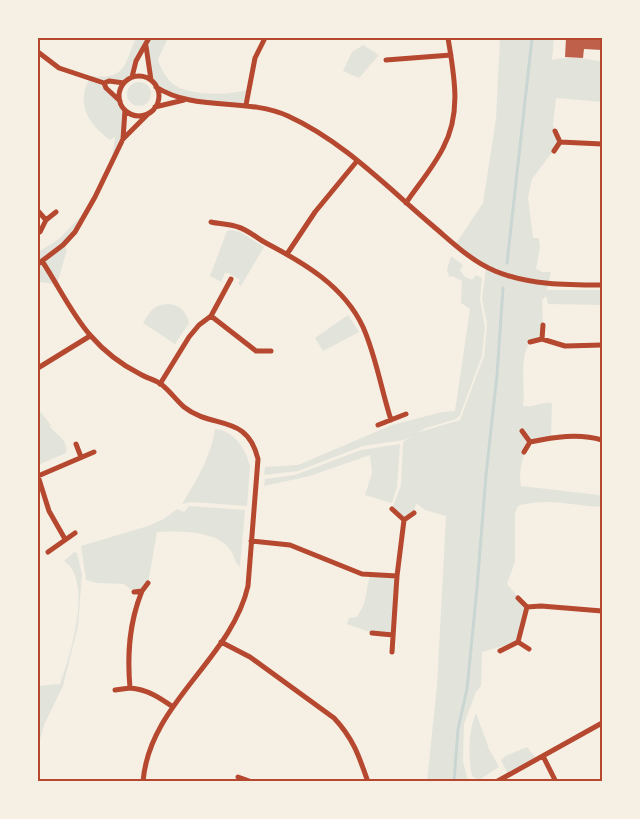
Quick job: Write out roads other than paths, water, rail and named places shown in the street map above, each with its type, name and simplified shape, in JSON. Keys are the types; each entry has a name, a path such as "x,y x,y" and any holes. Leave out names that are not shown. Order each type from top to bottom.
{"street":[{"path":"132,77 136,61 149,38"},
{"path":"246,105 255,58 265,38"},
{"path":"406,203 437,160 449,135 456,103 448,38"},
{"path":"143,782 153,741 173,707 221,642 244,600 248,586 258,459 255,445 234,424 205,418 184,407 160,384 123,364 90,336 40,262 63,245 83,220 123,139 155,107 159,97 151,80 146,46"},
{"path":"38,52 59,68 104,83 109,81 124,83"},
{"path":"386,60 451,55"},
{"path":"120,101 119,94 124,83 132,77 145,77 151,80"},
{"path":"104,83 125,110 123,139"},
{"path":"156,87 185,100 246,105 270,110 300,122 331,140 473,259 497,272 548,284 603,285"},
{"path":"155,107 185,100"},
{"path":"125,110 137,115 149,113"},
{"path":"555,131 560,142"},
{"path":"560,142 603,144"},
{"path":"554,152 560,142"},
{"path":"287,254 315,213 357,161"},
{"path":"38,211 46,220"},
{"path":"40,232 46,220 56,212"},
{"path":"211,222 238,227 287,254 330,284 343,296 354,311 370,344 382,394 392,420"},
{"path":"160,384 189,337 211,316 231,279"},
{"path":"211,316 256,351 271,351"},
{"path":"542,339 543,325"},
{"path":"38,368 90,336"},
{"path":"530,342 542,339 565,346 603,345"},
{"path":"378,425 405,414"},
{"path":"522,431 530,442"},
{"path":"524,452 530,442 551,438 580,436 603,440"},
{"path":"76,444 81,457"},
{"path":"65,539 49,511 38,476 94,452"},
{"path":"392,509 404,520"},
{"path":"392,652 397,576 404,520 414,513"},
{"path":"48,552 75,533"},
{"path":"251,541 290,545 362,574 397,576"},
{"path":"130,688 128,664 131,626 142,591 148,583"},
{"path":"134,592 142,591"},
{"path":"518,598 527,607 603,610"},
{"path":"500,651 518,642 527,607"},
{"path":"372,633 393,635"},
{"path":"221,642 250,657 334,717 355,745 368,782"},
{"path":"518,642 529,648"},
{"path":"115,690 130,688 151,693 173,707"},
{"path":"496,782 603,723"},
{"path":"543,756 556,782"},
{"path":"237,777 252,782"}],"waterway":[{"path":"507,263 532,38"},
{"path":"454,782 458,729 467,689 497,375 503,288"}]}
